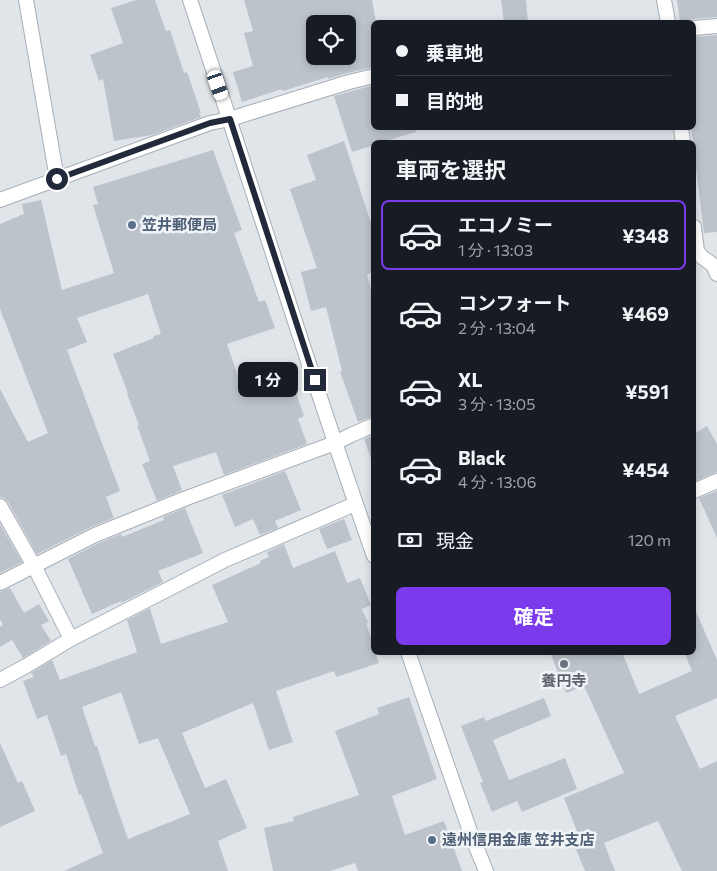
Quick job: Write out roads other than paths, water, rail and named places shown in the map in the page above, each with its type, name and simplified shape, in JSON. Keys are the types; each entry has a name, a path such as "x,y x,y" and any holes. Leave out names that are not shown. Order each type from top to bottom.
{"street":[{"path":"26,0 57,179"},
{"path":"190,0 371,548"},
{"path":"664,0 668,20"},
{"path":"696,28 717,26"},
{"path":"0,200 210,123 230,119 371,77"},
{"path":"696,242 697,250 702,257 716,268"},
{"path":"696,263 716,268"},
{"path":"0,583 95,535 335,443 371,426"},
{"path":"696,490 717,481"},
{"path":"0,680 71,639 225,560 355,504"},
{"path":"0,506 34,566 71,639"},
{"path":"409,655 472,837 486,871"}],"place":[{"name":"笠井郵便局","path":"132,225"},
{"name":"養円寺","path":"564,664"},
{"name":"遠州信用金庫 笠井支店","path":"432,840"}]}
